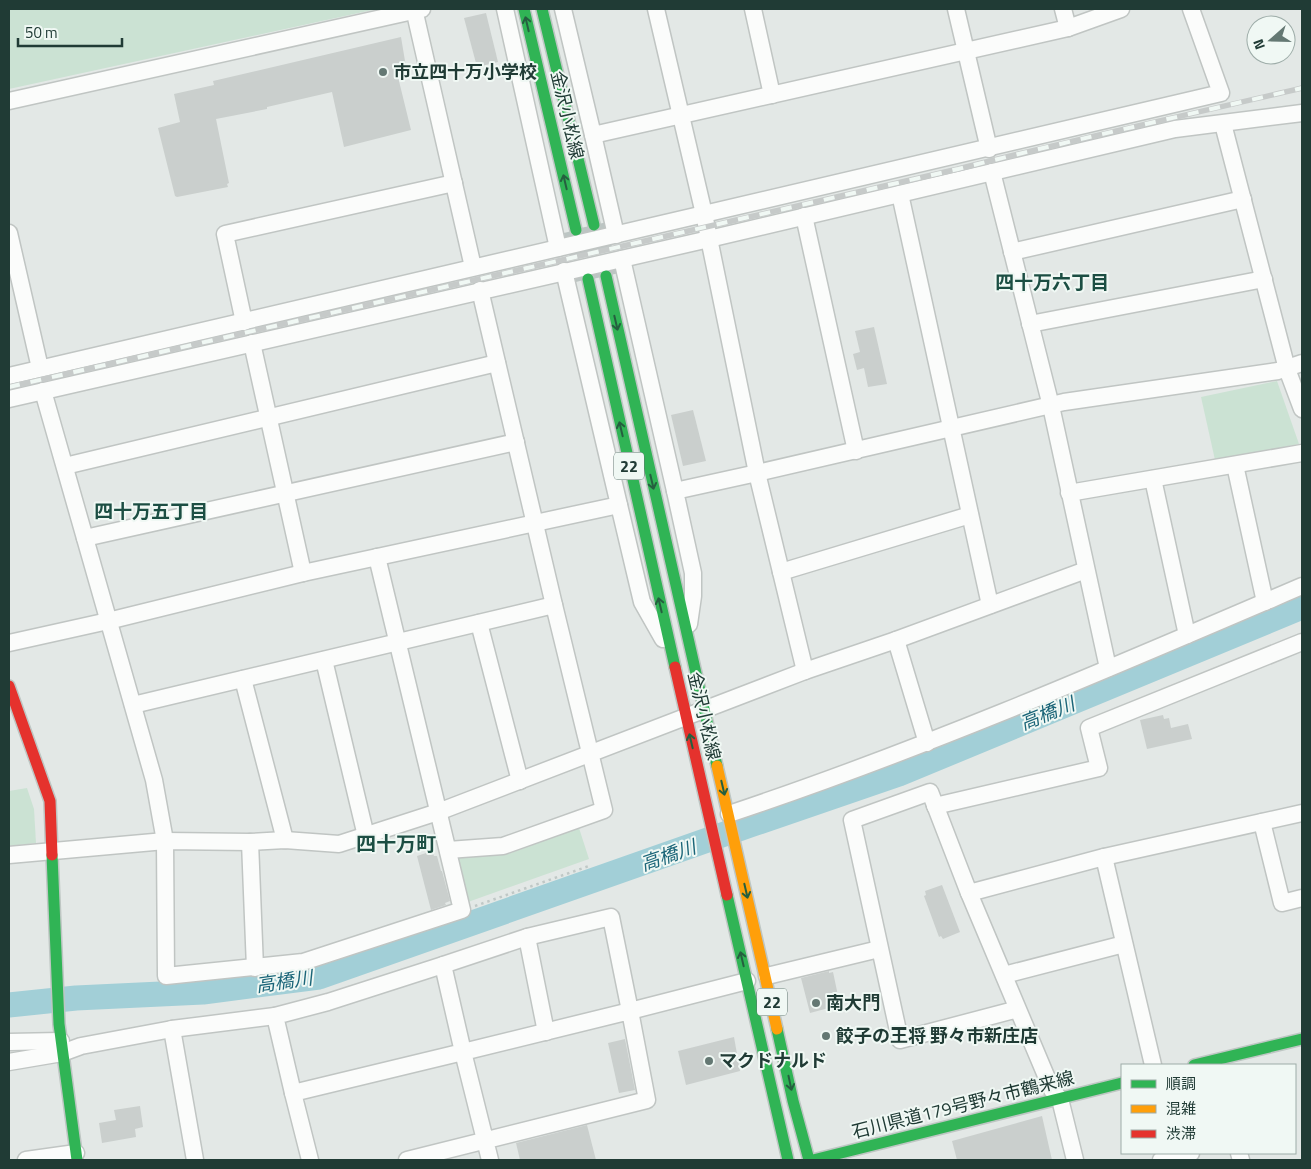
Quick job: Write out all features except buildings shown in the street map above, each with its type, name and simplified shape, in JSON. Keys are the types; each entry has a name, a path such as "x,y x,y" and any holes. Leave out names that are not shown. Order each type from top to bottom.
{"main road":[{"name":"金沢小松線","path":"524,9 576,230"},
{"name":"金沢小松線","path":"542,9 594,225"},
{"name":"金沢小松線","path":"606,276 687,639 729,816"},
{"name":"金沢小松線","path":"588,279 671,652 788,1160"},
{"path":"9,686 50,801 58,989 58,1040 76,1157"},
{"name":"22","path":"729,816 767,976 800,1130 809,1160"},
{"path":"1202,1064 1218,1062 1302,1039"},
{"name":"石川県道179号野々市鶴来線","path":"813,1160 1121,1083"}],"street":[{"path":"9,101 417,9 474,267"},
{"path":"505,9 558,248"},
{"path":"563,9 616,235"},
{"path":"656,9 704,214 757,473 805,671"},
{"path":"753,9 772,95"},
{"path":"956,9 989,149"},
{"path":"1063,9 1068,28"},
{"path":"593,136 1068,28 1121,9"},
{"path":"9,376 989,149 1221,93 1191,9"},
{"path":"9,398 709,239 1175,129 1302,113"},
{"path":"1223,124 1264,278 1295,366 1302,409"},
{"path":"992,172 1051,406 1108,668"},
{"path":"244,322 225,234 454,183"},
{"path":"900,194 953,428 990,605"},
{"path":"1012,252 1243,200"},
{"path":"804,216 856,451"},
{"path":"9,234 40,368"},
{"path":"622,259 693,573 694,596 687,639"},
{"path":"564,272 642,602 671,652"},
{"path":"1030,324 1264,278"},
{"path":"448,850 503,846 604,810 589,754 480,290"},
{"path":"252,343 303,573"},
{"path":"65,466 497,363"},
{"path":"675,490 1051,406 1295,366"},
{"path":"43,391 154,780 165,841 166,976 303,962 462,910 377,557"},
{"path":"85,538 516,442"},
{"path":"1069,493 1302,453"},
{"path":"1234,465 1265,602"},
{"path":"1153,479 1187,635"},
{"path":"9,643 108,621 303,573 619,505"},
{"path":"781,572 970,515"},
{"path":"9,855 165,841 250,842 285,840 339,844 438,812 805,671 896,640 1086,570"},
{"path":"729,816 927,743 1302,586"},
{"path":"133,705 554,605"},
{"path":"479,623 520,781"},
{"path":"896,640 927,743"},
{"path":"935,806 1099,768 1089,728 1302,642"},
{"path":"324,660 366,836"},
{"path":"243,679 285,840"},
{"path":"1018,1009 900,1040 852,820 930,792 969,893 1004,975 1052,1090 1060,1099 1075,1160"},
{"path":"969,893 1104,857 1302,813"},
{"path":"1262,822 1282,903 1302,898"},
{"path":"250,842 255,968"},
{"path":"1104,857 1153,1064"},
{"path":"9,1042 58,1040 81,1046 172,1029 275,1016 328,1002 528,937 611,917 647,1100 407,1160"},
{"path":"528,937 546,1032"},
{"path":"1004,975 1124,944"},
{"path":"767,976 879,949"},
{"path":"443,965 490,1160"},
{"path":"293,1093 747,981"},
{"path":"275,1016 310,1160"},
{"path":"172,1029 195,1160"},
{"path":"9,1053 28,1052 46,1048 58,1040"},
{"path":"9,1062 58,1040"},
{"path":"1161,1160 1187,1154"},
{"path":"26,1160 76,1157"}],"path":[{"path":"462,910 589,866"}],"green space":[{"path":"9,9 377,9 9,89"},
{"path":"1277,381 1299,444 1215,460 1201,397"},
{"path":"27,788 34,809 36,843 9,846 9,791"},
{"path":"579,828 589,859 468,902 458,858 508,854"}],"waterway":[{"name":"高橋川","path":"9,1005 76,998 203,992 319,977 899,774 1302,607"}],"tunnel":[{"path":"594,225 606,276"},
{"path":"576,230 588,279"}],"railway":[{"path":"9,387 1302,88"}],"traffic: fast":[{"path":"524,9 576,230"},
{"path":"542,9 594,225"},
{"path":"606,276 717,766"},
{"path":"588,279 675,667"},
{"path":"52,855 59,1024 77,1160"},
{"path":"727,895 788,1160"},
{"path":"777,1029 793,1101 809,1160"},
{"path":"1198,1064 1302,1039"},
{"path":"813,1160 1121,1083"}],"traffic: slow":[{"path":"717,766 777,1029"}],"traffic: jam":[{"path":"675,667 727,895"},
{"path":"9,686 50,801 52,855"}],"place":[{"name":"市立四十万小学校","path":"383,72"},
{"name":"南大門","path":"816,1003"},
{"name":"餃子の王将 野々市新庄店","path":"826,1036"},
{"name":"マクドナルド","path":"709,1061"}],"district":[{"name":"四十万六丁目","path":"1052,282"},
{"name":"四十万五丁目","path":"151,511"},
{"name":"四十万町","path":"396,844"}]}
